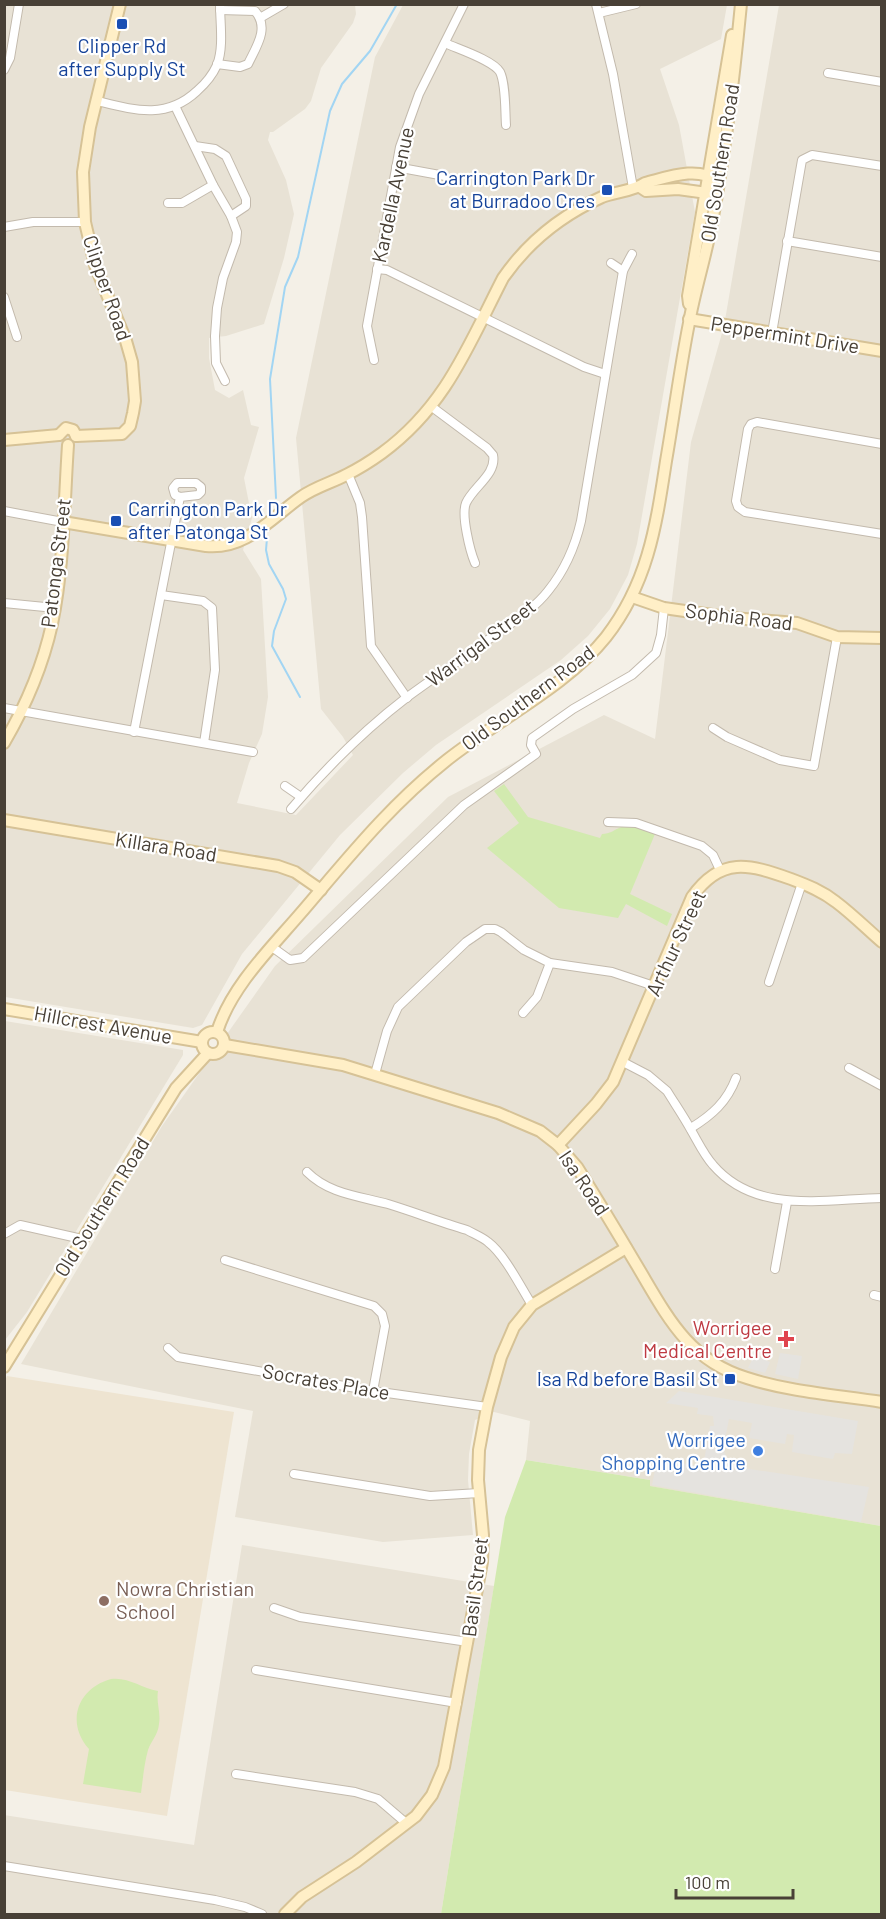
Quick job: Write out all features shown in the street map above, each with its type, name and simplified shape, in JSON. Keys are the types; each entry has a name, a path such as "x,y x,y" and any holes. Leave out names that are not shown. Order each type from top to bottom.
{"street":[{"path":"4,70 10,58 19,4"},
{"name":"Clipper Road","path":"76,436 117,435 127,431 135,401 132,362 126,341 95,265 85,222 83,172 87,140 120,4"},
{"path":"260,18 284,4"},
{"name":"Kardella Avenue","path":"374,360 367,326 396,167 406,126 419,94 464,4"},
{"path":"636,4 597,9 636,187"},
{"name":"Old Southern Road","path":"217,1032 227,1007 272,947 375,825 447,759 557,682 588,655 607,636 632,597 653,536 689,319 708,244 714,178 734,79 740,4"},
{"path":"97,101 151,111 175,106 204,85 217,64 220,7 252,10 260,18 262,30 248,64 240,68 217,64"},
{"path":"445,43 499,70 503,83 506,125"},
{"path":"828,73 882,82"},
{"path":"175,106 237,232 236,242 223,278 214,336 216,363 225,381"},
{"path":"195,146 215,149 226,156 246,199 246,206 231,216"},
{"path":"772,333 800,164 805,157 813,155 882,166"},
{"path":"396,167 445,176"},
{"path":"4,511 206,546 227,546 261,529 311,490 348,474 392,445 432,407 455,374 483,317 513,264 546,231 563,218 590,203 645,183 688,174 714,178 707,193 678,189 646,191 636,187"},
{"path":"168,203 182,202 213,185"},
{"name":"Old Southern Road","path":"689,319 688,296 707,193"},
{"path":"4,227 33,222 85,222"},
{"path":"787,241 882,257"},
{"name":"Warrigal Street","path":"291,809 341,754 407,698 530,610 548,592 562,571 576,540 581,521 622,271 632,254"},
{"path":"611,263 622,271"},
{"path":"377,269 387,270 584,366 605,374"},
{"path":"4,297 17,337"},
{"name":"Peppermint Drive","path":"689,319 882,351"},
{"path":"432,407 493,455 492,468 465,507 469,545 475,563"},
{"path":"882,444 757,422 751,424 748,429 736,501 738,507 744,512 882,534"},
{"path":"4,440 59,435 66,428 73,430 76,436 74,442 68,445 61,442 59,435"},
{"name":"Patonga Street","path":"4,743 21,711 40,664 55,608 68,445"},
{"path":"348,474 358,497 362,517 371,646 407,698"},
{"path":"134,732 180,497"},
{"path":"161,595 202,602 212,608 215,676 204,743"},
{"name":"Sophia Road","path":"632,597 664,609 797,623 837,637 882,638"},
{"path":"4,603 55,608"},
{"name":"Old Southern Road","path":"272,947 290,960 303,958 465,805 536,754 531,745 532,738 573,709 632,675 656,652 661,635 664,609"},
{"path":"713,728 727,737 780,760 814,766 837,637"},
{"path":"4,708 253,752"},
{"path":"285,786 301,797"},
{"name":"Killara Road","path":"4,819 278,866 295,872 321,890"},
{"path":"608,822 636,823 702,846 712,855 720,870"},
{"name":"Arthur Street","path":"558,1145 606,1093 623,1062 692,897 708,879 720,870 750,866 812,886 835,900 882,942"},
{"path":"770,982 802,883"},
{"path":"375,1074 387,1031 398,1007 479,931 485,929 495,929 531,955 550,963 612,972 654,986"},
{"path":"523,1013 537,997 550,963"},
{"name":"Hillcrest Avenue","path":"4,1009 202,1042"},
{"path":"217,1032 223,1037 225,1045 218,1054 208,1053 203,1048 202,1042 207,1034 217,1032"},
{"name":"Isa Road","path":"225,1045 331,1062 528,1124 558,1145 577,1167 676,1329 693,1348 718,1365 766,1384 882,1402"},
{"name":"Old Southern Road","path":"4,1367 176,1088 208,1053"},
{"path":"623,1062 660,1084 708,1159 727,1179 752,1194 787,1202 882,1198"},
{"path":"849,1068 882,1086"},
{"path":"690,1128 718,1109 731,1091 736,1077"},
{"path":"307,1172 325,1186 351,1196 388,1204 467,1230 478,1236 497,1251 532,1305"},
{"path":"775,1269 787,1202"},
{"path":"4,1234 20,1225 82,1239"},
{"name":"Basil Street","path":"285,1914 302,1897 406,1823 424,1807 441,1776 457,1703 482,1562 479,1450 487,1407 507,1341 518,1321 532,1305 626,1248"},
{"path":"225,1260 374,1306 382,1314 385,1326 372,1391"},
{"name":"Socrates Place","path":"168,1348 178,1357 372,1391 487,1407"},
{"path":"294,1474 414,1494 443,1496 479,1493"},
{"path":"274,1608 300,1617 468,1642"},
{"path":"256,1670 457,1703"},
{"path":"236,1774 355,1792 378,1799 406,1823"},
{"path":"4,1866 214,1900 245,1907 262,1914"}],"shaded area":[{"path":"4,5 355,5 356,14 353,23 321,68 311,101 305,109 270,132 268,140 286,180 294,214 284,258 264,324 226,336 209,338 209,358 215,390 229,398 243,390 251,425 259,427 244,478 252,518 243,550 261,579 268,697 262,734 249,763 237,803 296,815 353,755 343,737 321,709 296,438 375,57 403,5 727,5 721,39 660,69 679,125 695,212 637,544 628,575 610,609 588,636 561,660 436,745 403,773 340,835 242,954 202,1025 193,1028 5,997"},
{"path":"779,5 881,5 881,1526 649,1486 650,1480 526,1460 530,1421 494,1412 475,1420 469,1454 468,1480 473,1535 383,1542 235,1517 253,1411 21,1364 162,1126 275,966 448,797 604,715 655,739 691,442 724,326"},
{"path":"5,1021 183,1050 183,1055 27,1312 5,1340"},
{"path":"780,1353 802,1356 798,1379 775,1374"},
{"path":"757,1357 770,1362 765,1373 748,1368 753,1358"},
{"name":"Nowra Christian School","path":"7,1376 234,1412 167,1816 5,1790 4,1383"},
{"path":"679,1391 858,1421 852,1454 835,1453 833,1459 792,1452 794,1435 787,1434 785,1444 749,1438 752,1423 729,1419 723,1449 730,1466 869,1487 861,1522 652,1485 657,1459 703,1467 710,1426 714,1426 713,1416 697,1414 698,1408 666,1403"},
{"path":"242,1545 494,1586 441,1914 5,1914 4,1815 194,1845"}],"green space":[{"path":"504,784 528,817 600,838 602,834 625,826 655,834 630,894 672,914 667,926 626,904 618,918 559,908 487,848 519,823 494,791"},
{"path":"526,1460 650,1480 650,1486 881,1526 881,1914 441,1914 505,1517"},
{"path":"111,1679 129,1681 158,1691 158,1728 148,1750 141,1793 83,1784 89,1749 78,1728 79,1707 90,1690"}],"waterway":[{"path":"276,498 270,379 285,287 298,257 330,111 342,84 370,51 397,4"},
{"path":"267,538 266,550 269,564 286,599 274,631 272,646 300,697"}],"place":[{"name":"Clipper Rd after Supply St","path":"122,24"},
{"name":"Carrington Park Dr at Burradoo Cres","path":"607,190"},
{"name":"Carrington Park Dr after Patonga St","path":"116,521"},
{"name":"Worrigee Medical Centre","path":"786,1339"},
{"name":"Isa Rd before Basil St","path":"730,1379"},
{"name":"Worrigee Shopping Centre","path":"758,1451"},
{"name":"Nowra Christian School","path":"104,1601"}]}
